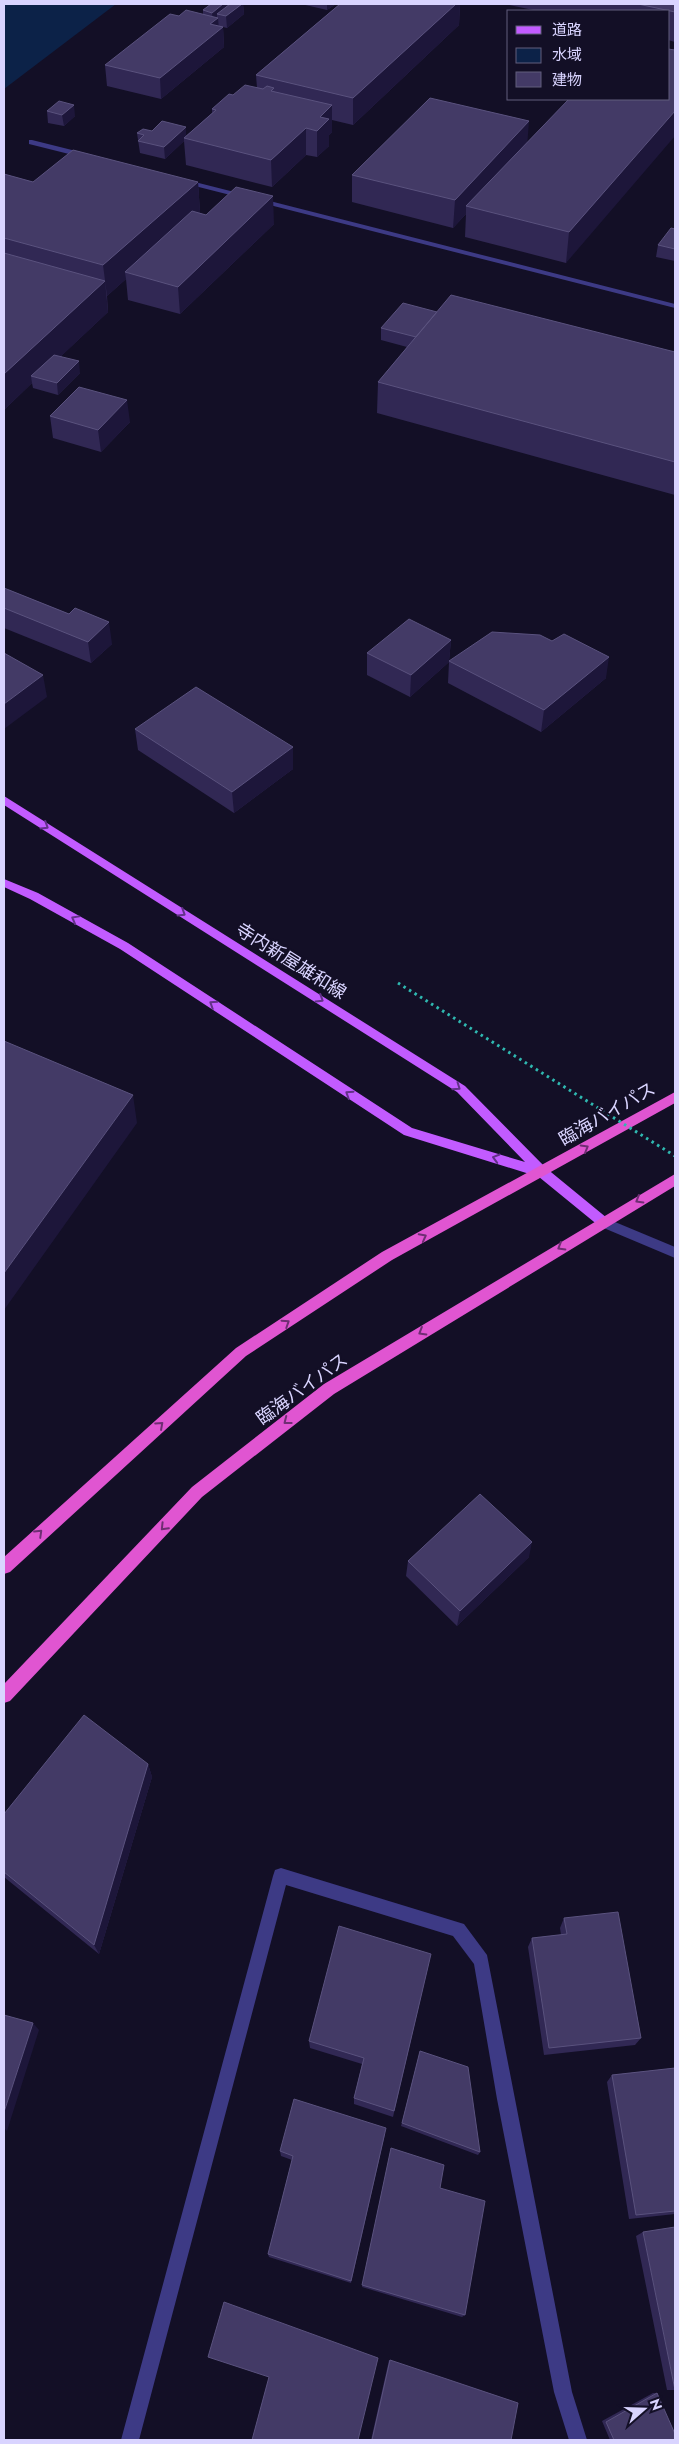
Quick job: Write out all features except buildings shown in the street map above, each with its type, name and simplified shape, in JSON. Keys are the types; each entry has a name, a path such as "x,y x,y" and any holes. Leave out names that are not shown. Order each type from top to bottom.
{"highway":[{"name":"臨海バイパス","path":"4,1568 46,1526 241,1352 387,1256 675,1097"},
{"name":"臨海バイパス","path":"4,1695 196,1492 329,1389 675,1179"}],"main road":[{"name":"寺内新屋雄和線","path":"4,800 461,1089 542,1172 603,1222"},
{"name":"寺内新屋雄和線","path":"4,883 34,896 124,946 408,1132 542,1172"}],"street":[{"path":"32,142 89,157"},
{"path":"176,179 675,306"},
{"path":"603,1222 675,1253"},
{"path":"130,2440 280,1876 458,1930 481,1960 505,2099 562,2392 578,2440"}],"path":[{"path":"398,983 675,1156"}],"water":[{"path":"4,4 116,4 4,89"}]}
